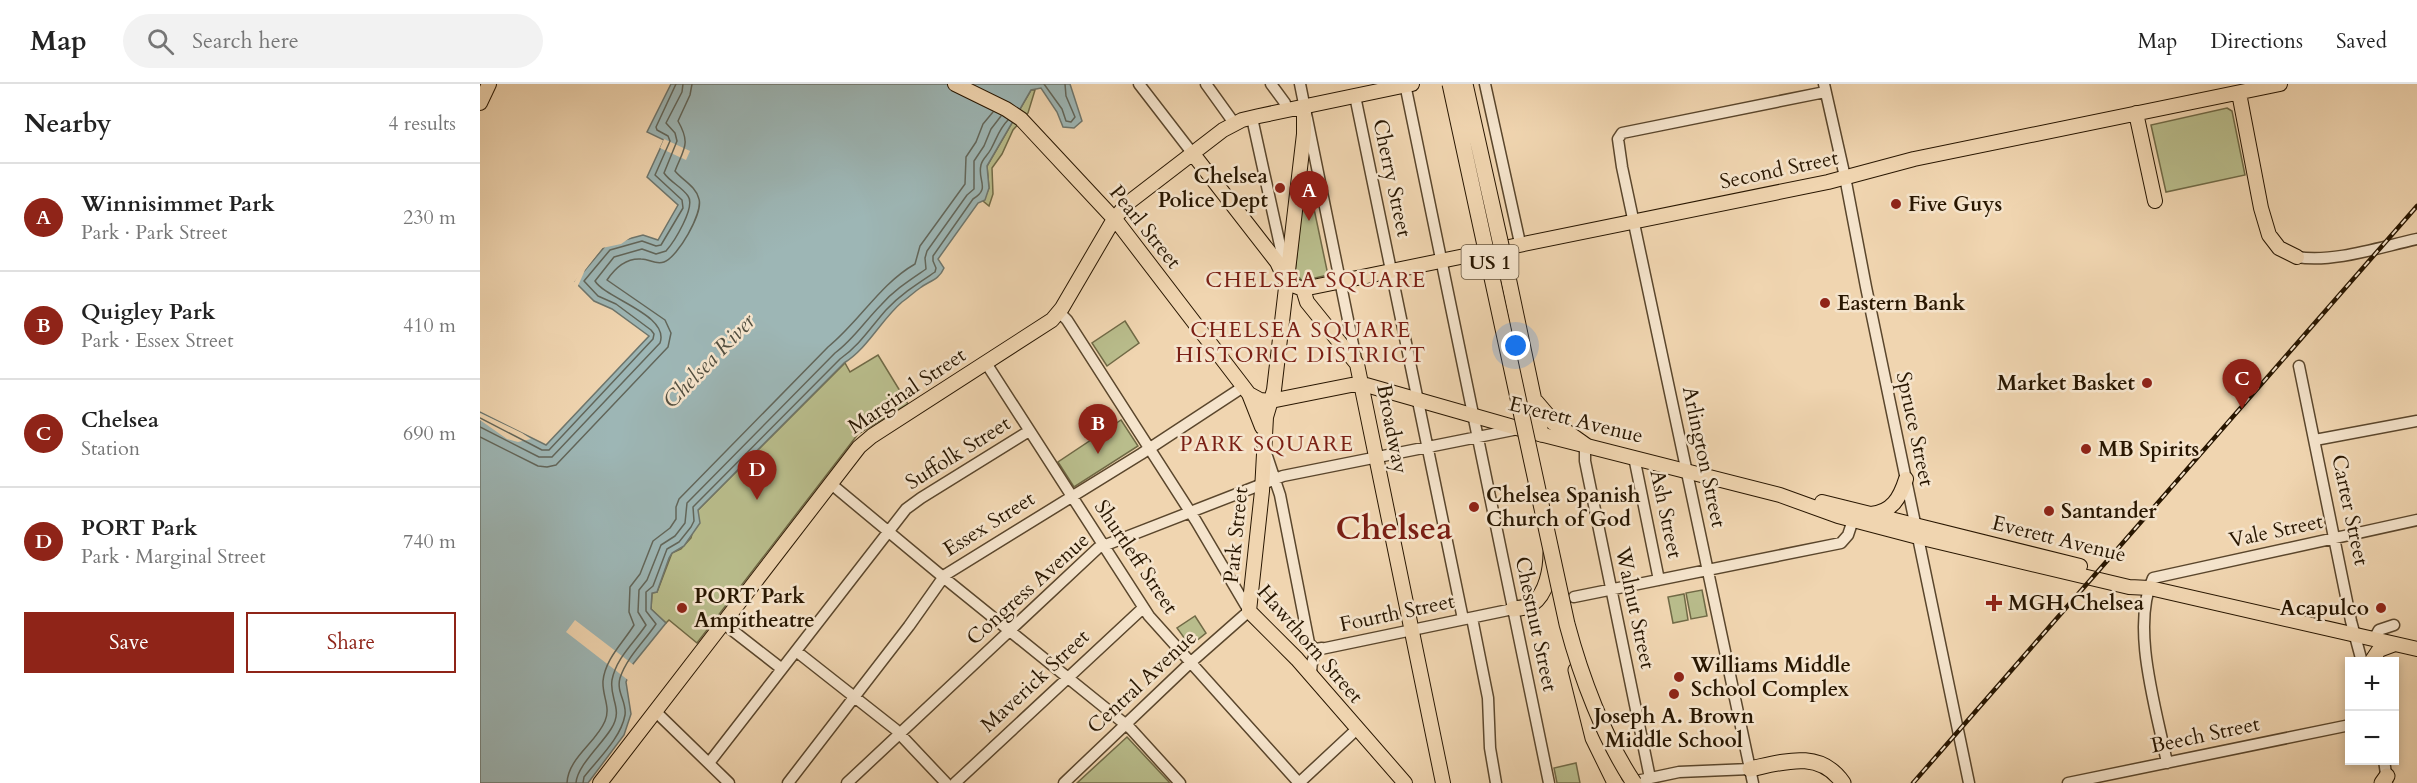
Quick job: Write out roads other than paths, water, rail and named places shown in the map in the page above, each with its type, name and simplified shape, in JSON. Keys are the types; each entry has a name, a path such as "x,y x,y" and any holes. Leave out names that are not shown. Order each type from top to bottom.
{"highway":[{"name":"US 1","path":"1615,783 1598,751 1587,719 1450,84 1570,636 1581,672 1601,719 1623,765 1635,783"},
{"path":"1465,84 1541,434"},
{"path":"1531,387 1537,404 1544,414 1586,445"},
{"path":"1513,609 1531,605 1539,596 1550,565 1549,541"},
{"path":"1751,776 1790,760 1809,760 1828,768 1843,783"}],"main road":[{"path":"480,103 489,84"},
{"name":"Pearl Street","path":"955,84 1009,111 1030,127 1114,219 1246,390 1259,417 1265,444"},
{"name":"Second Street","path":"1303,289 1392,273 1520,243 1845,177 1914,159 2280,84"},
{"path":"1234,123 1407,85"},
{"path":"2239,93 2261,208 2269,235 2279,248 2297,257"},
{"name":"Park Street","path":"1249,611 1261,500 1269,480 1265,444 1266,417 1274,390 1287,283 1308,161 1304,107"},
{"path":"2136,113 2155,201"},
{"name":"Marginal Street","path":"600,783 830,483 865,441 1043,327 1059,312 1114,219 1133,199 1234,123"},
{"path":"1193,154 1277,262 1287,283 1303,289 1307,302 1357,364"},
{"name":"Broadway","path":"1357,364 1443,783"},
{"path":"1246,390 1256,399 1271,401 1361,384"},
{"name":"Everett Avenue","path":"1361,384 1520,429 1688,470 2129,587 2150,588 2417,649"},
{"path":"1871,514 1880,513 1898,500 1906,479"},
{"name":"Everett Avenue","path":"1855,515 1871,514 1917,531"},
{"name":"Hawthorn Street","path":"1249,611 1312,677 1405,783"},
{"path":"2375,657 2379,650 2396,644"}],"street":[{"path":"1139,84 1193,154"},
{"path":"1206,84 1234,123"},
{"path":"1271,84 1285,103 1287,110"},
{"path":"1300,84 1304,107"},
{"path":"1485,84 1520,243"},
{"name":"Chestnut Street","path":"1407,85 1548,783"},
{"name":"Arlington Street","path":"1751,776 1618,139 1622,133 1825,88"},
{"name":"Spruce Street","path":"1825,88 1969,783"},
{"name":"Cherry Street","path":"1355,96 1428,447 1489,705 1487,717 1496,783"},
{"path":"1252,118 1282,250 1287,283"},
{"name":"Broadway","path":"1308,161 1340,282 1357,364"},
{"path":"2297,257 2327,258 2417,239"},
{"name":"Hawthorn Street","path":"1059,312 1067,320 1190,512 1249,611"},
{"name":"Shurtleff Street","path":"986,363 1143,608 1299,783"},
{"name":"Carter Street","path":"2300,366 2334,538 2361,657"},
{"name":"Essex Street","path":"788,783 943,577 1246,390"},
{"path":"2314,440 2417,421"},
{"name":"Congress Avenue","path":"847,783 1096,549 1269,480 1520,429"},
{"name":"Suffolk Street","path":"709,763 888,532 916,501 1029,431"},
{"name":"Walnut Street","path":"1586,445 1585,461 1650,778"},
{"name":"Ash Street","path":"1634,457 1659,580"},
{"path":"1269,480 1280,495 1309,643 1308,650 1302,655 1288,651"},
{"path":"830,483 1125,725 1180,783"},
{"path":"1261,500 1271,492 1280,495"},
{"path":"1574,597 1841,543 1848,535 1855,515"},
{"name":"Vale Street","path":"2150,588 2153,578 2157,576 2417,520"},
{"path":"2150,588 2144,625 2145,647 2167,763"},
{"name":"Maverick Street","path":"955,783 1143,608"},
{"name":"Fourth Street","path":"1312,677 1313,659 1317,651 1322,648 1513,609"},
{"name":"Central Avenue","path":"1064,783 1190,663 1249,611"},
{"path":"723,623 782,669"},
{"path":"2374,639 2381,629 2394,625"},
{"path":"1309,643 1315,649 1322,648"},
{"path":"796,651 899,734 946,783"},
{"path":"655,711 729,783"},
{"name":"Beech Street","path":"2068,783 2345,725"},
{"path":"1299,783 1357,729"},
{"path":"2385,765 2387,781"},
{"path":"1627,783 1686,772 1751,776"}],"water":[{"name":"Chelsea River","path":"671,84 1070,84 1082,121 1074,128 1063,127 1057,112 1041,88 1031,90 987,166 989,188 985,200 978,203 938,259 944,268 939,275 894,309 860,350 844,363 698,510 700,523 684,546 672,553 657,592 652,593 651,609 666,623 633,664 626,682 631,714 624,735 588,783 480,783 480,412 546,445 649,336 612,309 594,301 575,282 606,245 643,235 658,240 678,205 647,177 664,140 647,132"}],"railway":[{"path":"1913,783 2417,206"}],"place":[{"name":"Chelsea Police Dept","path":"1280,188"},
{"name":"Five Guys","path":"1896,204"},
{"name":"Winnisimmet Park","path":"1309,221"},
{"name":"Eastern Bank","path":"1825,303"},
{"name":"Market Basket","path":"2147,383"},
{"name":"Chelsea","path":"2242,409"},
{"name":"MB Spirits","path":"2086,449"},
{"name":"Quigley Park","path":"1098,454"},
{"name":"PORT Park","path":"757,500"},
{"name":"Chelsea Spanish Church of God","path":"1474,507"},
{"name":"Santander","path":"2049,511"},
{"name":"MGH Chelsea","path":"1994,603"},
{"name":"PORT Park Ampitheatre","path":"682,608"},
{"name":"Acapulco","path":"2381,608"},
{"name":"Williams Middle School Complex","path":"1679,677"},
{"name":"Joseph A. Brown Middle School","path":"1674,694"}],"district":[{"name":"CHELSEA SQUARE","path":"1316,280"},
{"name":"CHELSEA SQUARE HISTORIC DISTRICT","path":"1301,342"},
{"name":"PARK SQUARE","path":"1267,444"},
{"name":"Chelsea","path":"1394,528"}]}
